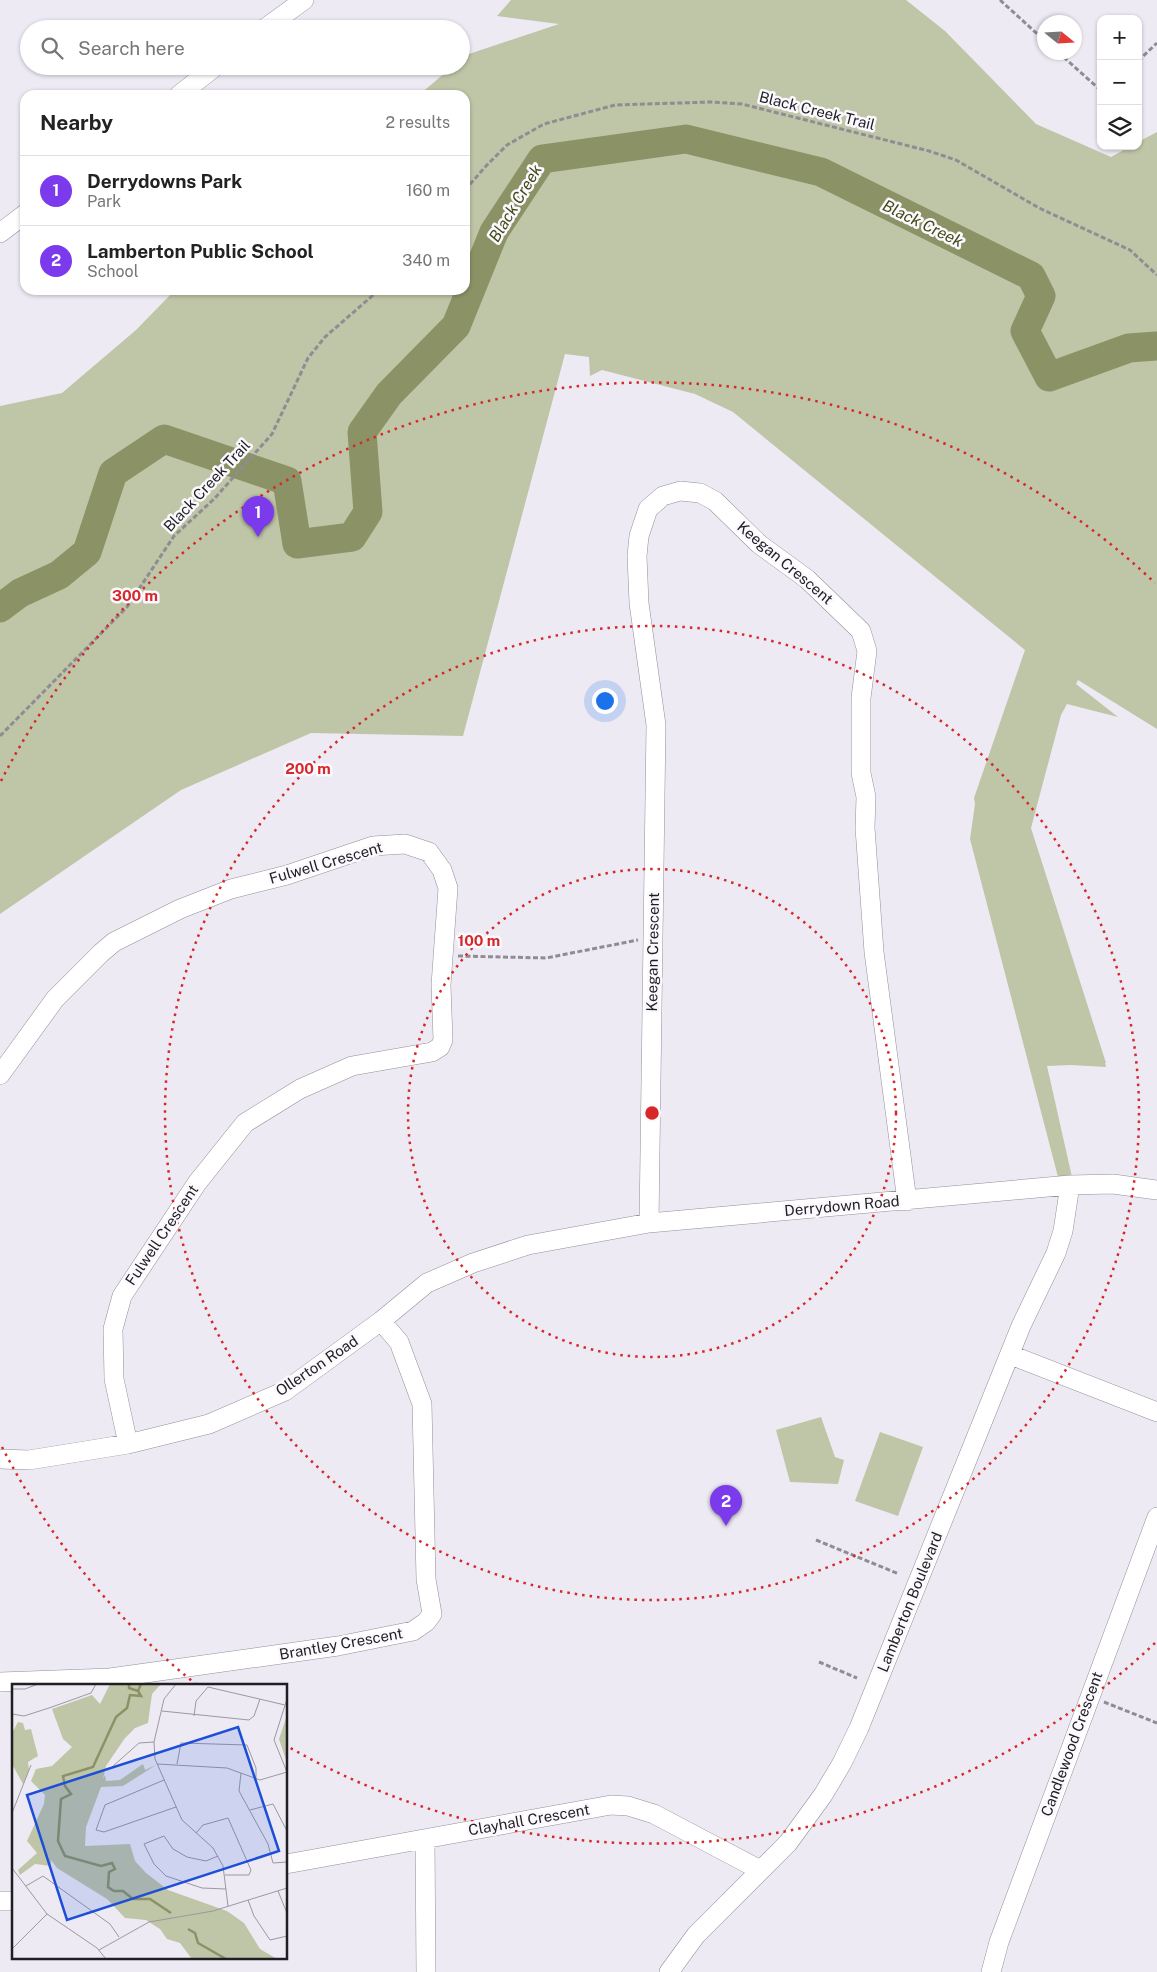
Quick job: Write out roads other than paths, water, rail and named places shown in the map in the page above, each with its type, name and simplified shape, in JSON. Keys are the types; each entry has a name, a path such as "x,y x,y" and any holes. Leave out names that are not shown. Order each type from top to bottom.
{"street":[{"path":"276,20 304,0"},
{"path":"185,90 204,75"},
{"path":"0,233 20,218"},
{"name":"Keegan Crescent","path":"649,1223 656,725 639,603 637,556 638,536 648,508 663,496 680,491 700,493 715,501 759,544 807,579 861,631 867,651 861,698 860,752 861,773 866,797 865,828 872,934 907,1201"},
{"name":"Fulwell Crescent","path":"0,1075 54,999 100,953 114,942 180,909 231,889 288,875 373,846 405,844 429,852 442,870 448,888 441,985 443,1040 440,1047 432,1052 352,1066 300,1089 245,1123 197,1183 122,1296 113,1329 114,1379 128,1444"},
{"name":"Derrydown Road","path":"528,1245 649,1223 1070,1185 1113,1184 1157,1190"},
{"name":"Lamberton Boulevard","path":"669,1972 696,1934 788,1843 810,1814 837,1771 855,1737 1011,1355 1021,1326 1056,1253 1063,1231 1070,1185"},
{"name":"Ollerton Road","path":"0,1459 29,1460 128,1444 209,1424 285,1391 381,1321 427,1283 473,1262 528,1245"},
{"name":"Brantley Crescent","path":"0,1682 110,1678 338,1646 413,1631 426,1622 432,1614 426,1579 422,1404 399,1342 381,1321"},
{"path":"1011,1355 1157,1412"},
{"name":"Candlewood Crescent","path":"991,1972 999,1942 1157,1517"},
{"name":"Clayhall Crescent","path":"288,1864 611,1805 628,1806 654,1814 760,1870"},
{"path":"425,1839 426,1972"}],"waterway":[{"name":"Black Creek","path":"470,291 494,232 542,159 686,139 821,172 1031,276 1041,296 1025,331 1049,377 1129,348 1157,346"},
{"name":"Black Creek","path":"0,608 20,593 59,575 87,552 113,473 164,439 287,481 297,544 352,537 368,512 362,432 389,394 456,326 469,295"}],"place":[{"name":"Derrydowns Park","path":"258,537"},
{"name":"Lamberton Public School","path":"726,1526"}]}
